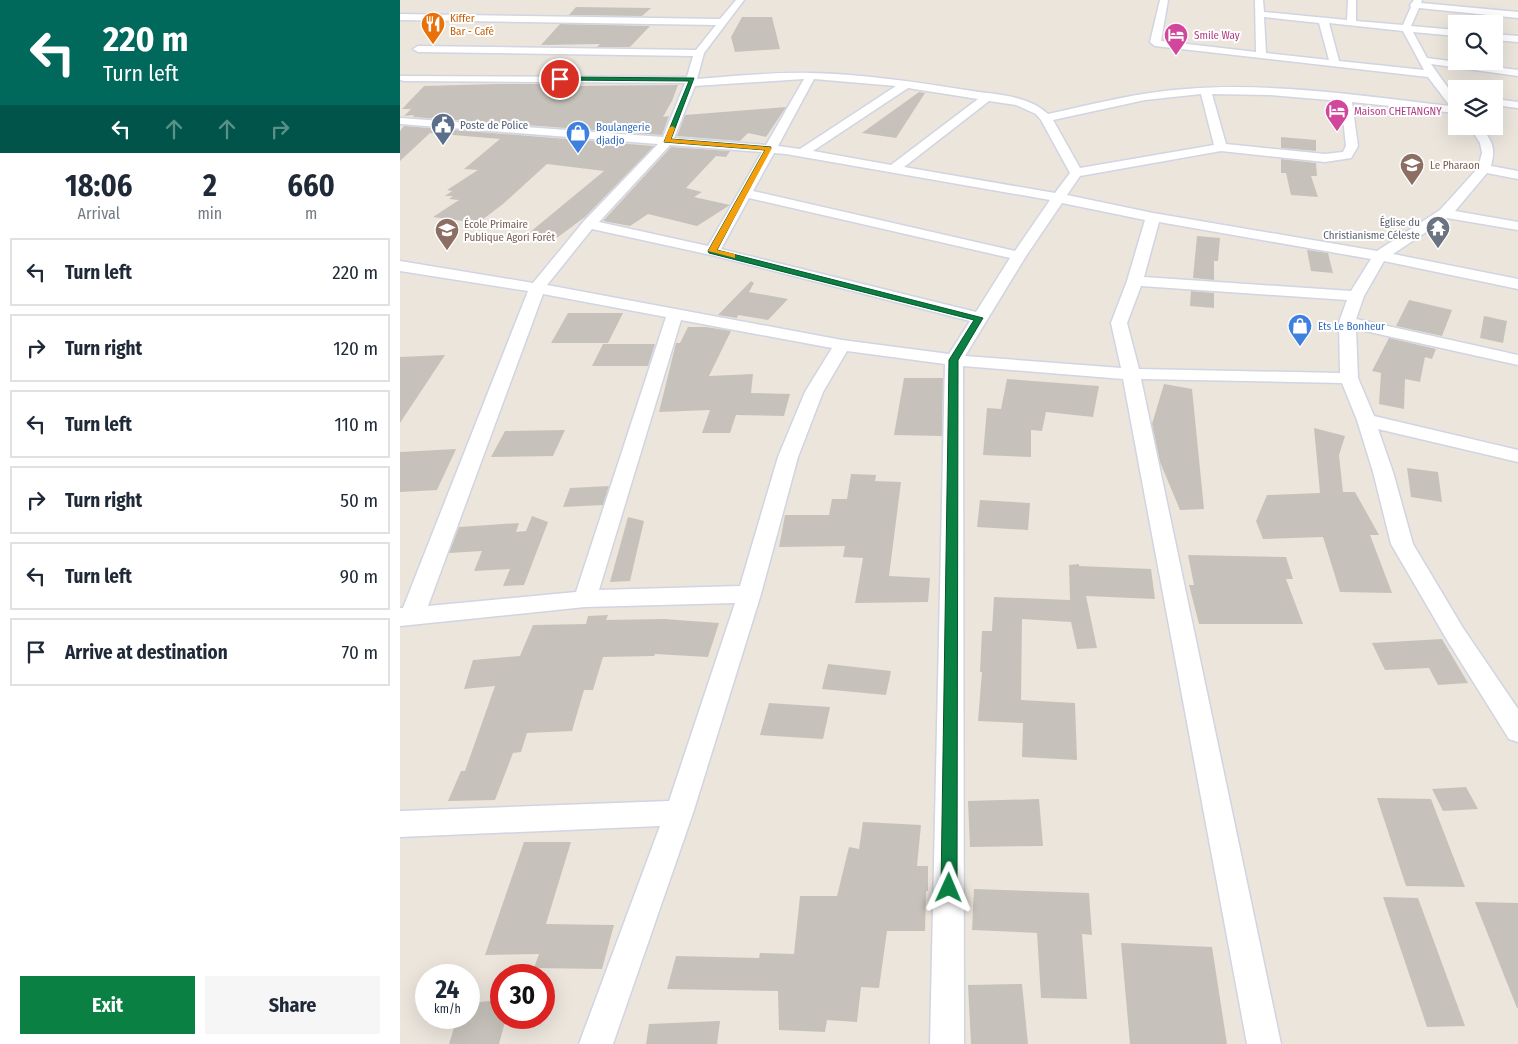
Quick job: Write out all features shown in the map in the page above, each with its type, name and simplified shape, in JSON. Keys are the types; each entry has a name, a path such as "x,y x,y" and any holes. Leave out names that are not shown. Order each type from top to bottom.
{"street":[{"path":"740,0 700,53 692,81 667,141 589,224 537,288 406,616 585,599 749,594"},
{"path":"1164,0 1155,42 1158,44 1431,74"},
{"path":"1259,0 1261,56"},
{"path":"1351,22 1352,0"},
{"path":"1448,92 1431,74 1406,28 1416,3 1513,12"},
{"path":"1258,14 1448,32"},
{"path":"400,17 723,22"},
{"path":"1323,20 1335,64"},
{"path":"1503,37 1518,39"},
{"path":"414,51 700,53"},
{"path":"1422,60 1518,73"},
{"path":"712,251 811,76"},
{"path":"404,78 692,81 811,76 907,84 1033,106 1046,118 1076,173"},
{"path":"802,152 907,84"},
{"path":"1046,118 1158,95 1206,91 1346,98 1448,109"},
{"path":"1206,91 1221,147"},
{"path":"893,169 987,97"},
{"path":"947,1044 954,360 1019,256 1076,173 1221,147 1325,158 1347,155 1352,146 1346,98"},
{"path":"1503,103 1518,105"},
{"path":"400,121 802,152 1060,198 1153,217 1380,256 1518,284"},
{"path":"400,132 450,125"},
{"path":"1481,135 1486,143 1488,154 1484,169 1445,213 1380,256 1356,296 1347,322 1349,378 1366,420 1383,472 1402,544 1455,634 1517,728"},
{"path":"1484,169 1518,175"},
{"path":"745,193 1019,256"},
{"path":"1445,213 1518,226"},
{"path":"1153,217 1119,323 1131,374 1264,1044"},
{"path":"589,224 712,251 979,318"},
{"path":"400,281 405,267 537,288 842,345 954,360 1131,374 1349,378"},
{"path":"1134,281 1356,296"},
{"path":"585,599 674,313"},
{"path":"1347,322 1518,360"},
{"path":"596,1044 680,813 749,594 788,457 814,392 842,345"},
{"path":"1366,420 1518,456"},
{"path":"400,824 680,813"}],"building":[{"path":"576,7 651,8 642,16 569,15"},
{"path":"742,17 772,17 780,49 735,52 731,37"},
{"path":"560,24 650,26 630,47 597,47 600,44 541,45"},
{"path":"558,84 558,86 678,85 663,117 669,116 662,135 413,117 414,115 404,116 411,109 402,109 424,86"},
{"path":"919,92 925,93 896,138 862,133"},
{"path":"786,107 766,137 748,133 740,141 677,136 685,115"},
{"path":"404,126 654,146 585,217 558,237 529,233 604,171 547,164 503,204 478,223 433,217 459,200 449,199 453,196 445,196 452,191 447,190 478,170 464,169 500,139 430,133 400,161 400,131"},
{"path":"1281,137 1316,140 1316,151 1281,148"},
{"path":"671,147 730,151 726,157 716,156 686,188 702,192 694,197 730,205 697,226 648,214 630,226 603,221"},
{"path":"1281,159 1316,163 1317,176 1311,176 1318,197 1291,195 1286,173 1281,173"},
{"path":"1197,236 1220,238 1218,261 1214,261 1214,280 1193,278"},
{"path":"1307,250 1328,253 1333,273 1311,271"},
{"path":"751,281 754,283 749,292 788,299 768,320 738,315 737,318 718,315"},
{"path":"1191,291 1214,293 1214,308 1190,306"},
{"path":"1409,300 1452,310 1442,336 1396,326"},
{"path":"568,313 623,313 608,343 551,343"},
{"path":"1484,316 1507,321 1503,343 1480,338"},
{"path":"688,327 706,327 731,331 709,376 753,374 751,393 790,394 784,416 736,415 730,433 702,433 710,410 659,412 676,343 680,343"},
{"path":"1389,338 1436,349 1432,359 1425,357 1420,382 1405,379 1404,409 1379,404 1381,373 1372,371"},
{"path":"603,344 655,344 648,366 592,366"},
{"path":"445,355 400,423 400,357"},
{"path":"904,378 943,378 942,436 894,435"},
{"path":"1007,379 1099,386 1093,417 1046,412 1042,431 1031,430 1031,457 983,455 987,408 1001,409"},
{"path":"1164,384 1192,389 1204,509 1180,510 1160,462 1152,424"},
{"path":"1314,428 1345,436 1339,455 1343,492 1355,492 1379,535 1370,535 1392,593 1340,592 1323,537 1263,539 1256,521 1267,495 1320,493"},
{"path":"565,430 553,456 491,457 505,431"},
{"path":"456,449 437,490 400,492 400,452"},
{"path":"1407,468 1438,472 1442,502 1411,497"},
{"path":"851,474 876,475 875,481 901,482 889,576 930,578 928,602 855,603 863,558 843,557 845,546 779,547 785,515 829,515 832,499 847,499"},
{"path":"609,486 603,505 563,507 570,488"},
{"path":"980,500 1030,503 1028,530 977,527"},
{"path":"532,516 548,522 524,585 503,586 510,569 474,571 482,551 449,553 459,527 519,523 516,532 526,531"},
{"path":"628,517 644,521 630,581 610,582"},
{"path":"1188,555 1286,557 1293,579 1286,579 1303,624 1199,624 1189,585 1194,585"},
{"path":"1079,564 1079,566 1151,569 1155,599 1086,596 1097,648 1077,649 1071,622 1022,619 1021,700 1075,703 1077,760 1022,757 1023,723 978,721 982,672 980,672 982,631 992,631 994,597 1070,600 1069,565"},
{"path":"608,615 606,620 664,619 719,623 708,657 655,654 654,656 603,657 593,690 584,690 572,731 527,733 521,752 513,753 495,800 448,801 461,771 465,771 495,686 464,689 473,660 520,656 533,625 586,624 588,616"},
{"path":"1442,639 1468,683 1438,685 1429,668 1385,670 1372,643"},
{"path":"828,664 891,671 886,695 822,689"},
{"path":"769,703 830,707 823,739 760,735"},
{"path":"1466,787 1478,809 1443,811 1432,789"},
{"path":"1377,798 1431,799 1465,887 1406,886"},
{"path":"1039,799 1043,846 970,847 968,801"},
{"path":"863,822 921,825 917,866 928,866 928,891 926,891 925,931 887,931 879,988 861,987 857,1022 827,1020 825,1032 779,1030 778,991 667,989 676,956 759,958 760,953 794,954 800,896 837,896 849,847 859,849"},
{"path":"524,842 571,842 546,924 614,925 602,969 555,968 555,964 535,964 539,954 485,955"},
{"path":"974,889 1089,893 1092,935 1082,934 1087,999 1041,998 1037,933 972,930"},
{"path":"1383,897 1418,898 1465,1026 1427,1027"},
{"path":"1475,902 1518,903 1518,1008 1517,1008"},
{"path":"1121,943 1212,947 1227,1044 1130,1044"},
{"path":"1022,984 1028,1044 971,1044 968,985"},
{"path":"490,1001 490,1029 503,1029 499,1044 449,1044 454,1029 480,1029 480,1002"},
{"path":"720,1021 717,1044 646,1044 649,1024"}],"slow traffic":[{"path":"672,128 667,141 769,148 712,251 732,256"}],"place":[{"name":"Kiffer Bar - Café","path":"433,45"},
{"name":"Smile Way","path":"1176,56"},
{"name":"Maison CHETANGNY","path":"1337,132"},
{"name":"Poste de Police","path":"443,146"},
{"name":"Boulangerie djadjo","path":"578,154"},
{"name":"Le Pharaon","path":"1412,186"},
{"name":"Église du Christianisme Céleste","path":"1438,249"},
{"name":"École Primaire Publique Agori Forêt","path":"447,251"},
{"name":"Ets Le Bonheur","path":"1300,347"}],"route":[{"path":"560,79 692,80 667,141 769,148 712,251 979,318 954,360 949,888"}]}
